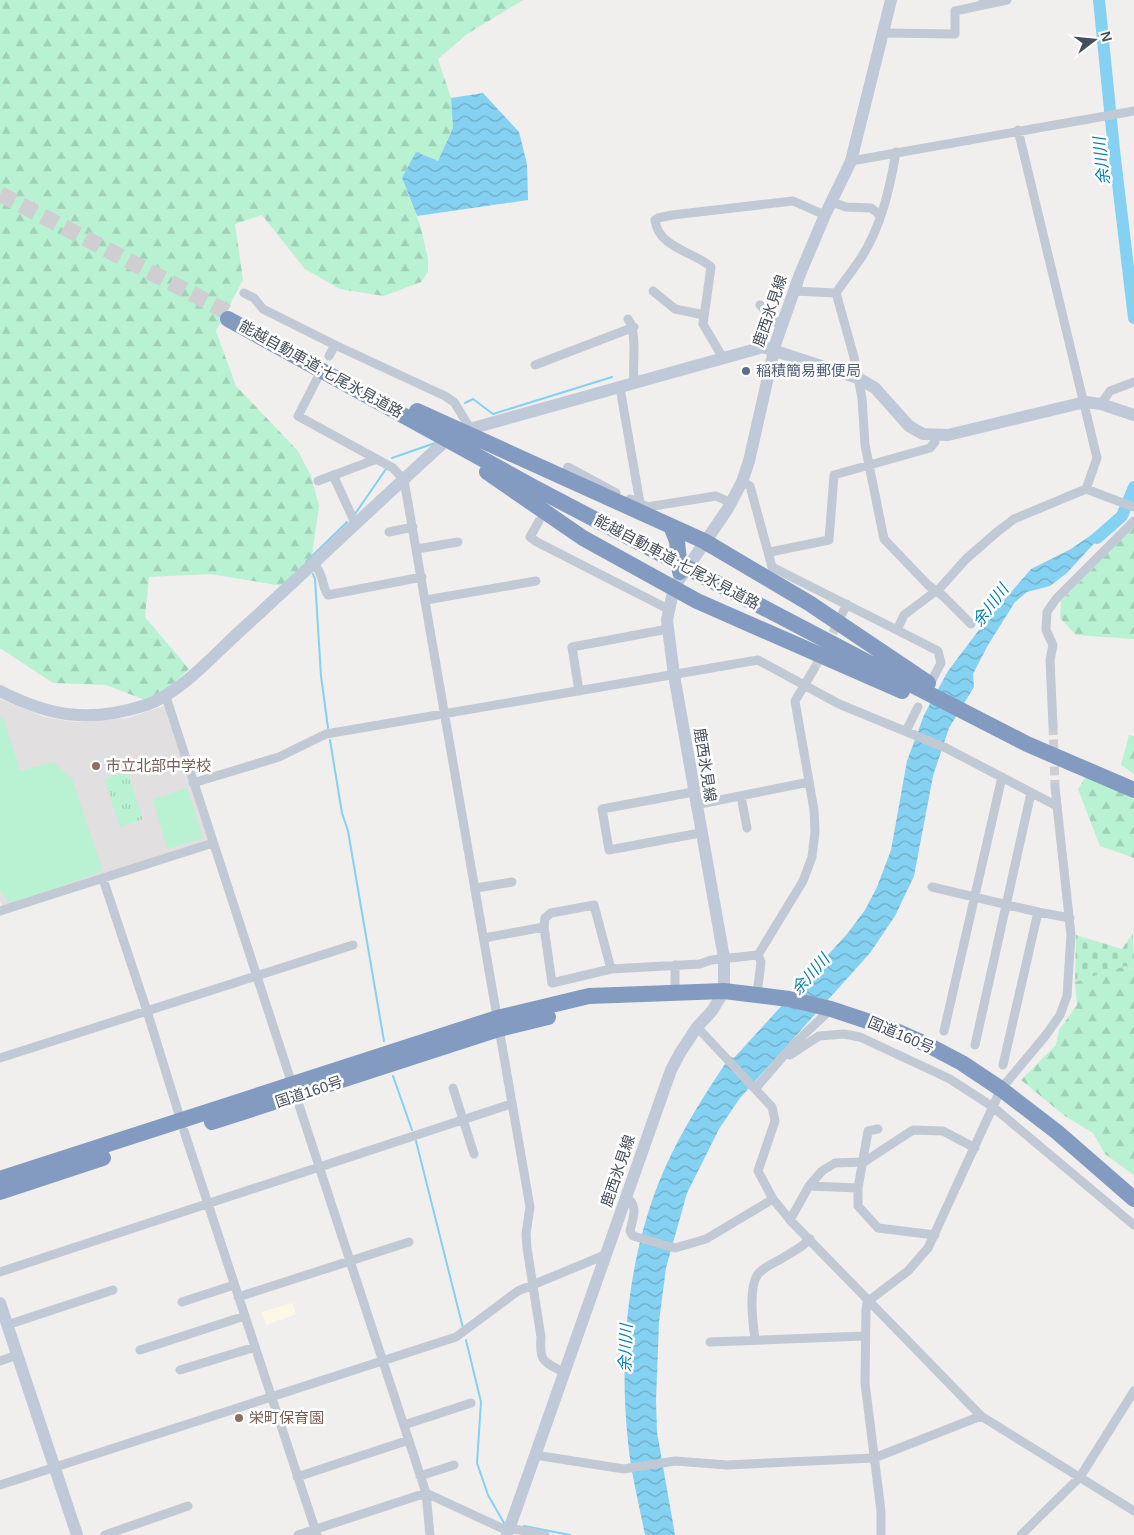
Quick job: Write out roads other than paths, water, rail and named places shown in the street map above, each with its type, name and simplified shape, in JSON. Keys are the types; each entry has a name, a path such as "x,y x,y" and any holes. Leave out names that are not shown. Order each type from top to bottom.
{"highway":[{"name":"能越自動車道;七尾氷見道路","path":"230,316 547,487 665,553 927,693 1134,782"},
{"path":"406,411 704,541 809,603 927,693"},
{"path":"406,411 583,538 677,582 697,601 748,625 927,693"},
{"path":"671,526 677,541 677,582"},
{"name":"能越自動車道;七尾氷見道路","path":"966,711 1027,744 1134,790"},
{"name":"国道160号","path":"0,1179 183,1126 498,1023 620,996 724,991 789,999 831,1009 894,1030 928,1045 962,1063 1001,1089 1057,1132 1134,1199"},
{"name":"国道160号","path":"0,1192 183,1126"}],"main road":[{"name":"鹿西氷見線","path":"508,1532 671,1070 697,1027 712,1011 724,991 724,958 700,833 674,675 668,629 668,609 677,582 731,503 742,482 749,461 773,351 781,327 825,214 851,161 891,0"},
{"path":"468,429 763,347 858,378 875,388 909,426 923,434 948,436 1084,402 1101,404 1129,413"},
{"path":"0,691 49,712 82,717 118,713 166,697 314,564 441,445"},
{"path":"0,1303 77,1535"}],"street":[{"path":"883,33 955,34 955,10 983,2 1007,0"},
{"path":"851,161 1018,130 1130,112"},
{"path":"1018,130 1097,458 1086,489"},
{"path":"836,293 861,258 880,215 892,177 896,152"},
{"path":"723,358 703,324 711,267 671,244 656,226 656,220 658,218 793,201 825,214"},
{"path":"832,202 846,207 871,208 880,215"},
{"path":"653,291 675,308 704,314"},
{"path":"794,291 836,293"},
{"path":"244,293 254,298 262,309 445,396 454,402 468,429"},
{"path":"836,293 858,378 869,464 884,539 971,624"},
{"path":"760,305 781,327"},
{"path":"628,318 634,327 632,365 634,383"},
{"path":"535,365 634,327"},
{"path":"328,356 335,345"},
{"path":"317,379 298,416 393,468 404,480 530,1207 526,1234 541,1337 542,1359 547,1364 564,1372"},
{"path":"1101,404 1110,391 1134,382"},
{"path":"620,388 640,503"},
{"path":"770,552 829,540 834,475 930,448 935,436"},
{"path":"318,481 377,459"},
{"path":"565,473 568,467 647,507 716,496 731,503"},
{"path":"333,475 356,525"},
{"path":"742,482 750,486 770,552 772,567 938,650 941,662 907,732"},
{"path":"897,630 904,615 936,591 966,559 1014,519 1086,489 1134,506"},
{"path":"539,521 530,537 537,542 668,609"},
{"path":"1053,726 1050,660 1053,645 1046,630 1046,612 1056,599 1134,521"},
{"path":"389,532 413,527"},
{"path":"417,549 458,542"},
{"path":"314,564 323,575 324,590 328,595 422,577"},
{"path":"426,600 536,581"},
{"path":"842,614 847,604"},
{"path":"579,691 572,647 668,629"},
{"path":"193,783 279,757 326,734 360,730 758,660 839,704 946,748 1056,806"},
{"path":"758,955 803,881 812,857 815,832 809,782 795,701 814,669"},
{"path":"166,697 212,843 426,1493 430,1535"},
{"path":"944,1031 1002,777"},
{"path":"700,833 609,850 602,809 741,796 809,782"},
{"path":"881,1535 881,1511 865,1382 864,1336 868,1302 908,1271 928,1248 1001,1089 1046,1035 1060,1014 1067,996 1071,935 1055,788"},
{"path":"975,1045 1032,792"},
{"path":"741,796 747,828"},
{"path":"0,911 212,843"},
{"path":"103,879 147,1011 207,1204 316,1532"},
{"path":"476,888 512,882"},
{"path":"932,887 1070,918"},
{"path":"610,969 594,905 551,913 545,918 544,927 552,983 610,969 700,964 724,958 758,955"},
{"path":"1003,1065 1038,912"},
{"path":"484,938 544,927"},
{"path":"0,1058 353,945"},
{"path":"757,994 761,962 758,955"},
{"path":"675,965 675,993"},
{"path":"755,1089 786,1053 831,1009"},
{"path":"697,1027 775,1113 775,1121 758,1171 773,1199 790,1220 981,1416 1134,1511"},
{"path":"786,1053 790,1055 824,1034 860,1037 950,1078 994,1107 1134,1225"},
{"path":"452,1088 474,1154"},
{"path":"0,1272 511,1104"},
{"path":"878,1129 869,1129 863,1132 864,1162 858,1188 858,1206 878,1228 935,1235"},
{"path":"790,1220 808,1186 822,1171 835,1163 864,1162 913,1130 944,1131 975,1148"},
{"path":"808,1186 858,1188"},
{"path":"626,1197 634,1202 635,1209 630,1231 637,1238 675,1248 706,1239 773,1199"},
{"path":"755,1340 752,1304 757,1276 760,1272 785,1256 798,1251 810,1239"},
{"path":"238,1297 409,1242"},
{"path":"0,1485 462,1334 505,1298 606,1255"},
{"path":"182,1302 234,1285"},
{"path":"7,1325 113,1290"},
{"path":"140,1350 245,1316"},
{"path":"710,1342 864,1336"},
{"path":"180,1370 255,1347"},
{"path":"0,1360 17,1355"},
{"path":"1021,1535 1080,1477 1134,1391"},
{"path":"404,1424 470,1403"},
{"path":"535,1455 630,1468 667,1462 691,1461 727,1466 874,1458 981,1416"},
{"path":"298,1478 409,1440"},
{"path":"420,1476 454,1465"},
{"path":"298,1535 316,1532 426,1493 508,1532 545,1535"},
{"path":"105,1535 188,1506"}],"water":[{"path":"483,93 519,132 527,164 528,200 417,216 402,178 416,152 438,161 453,128 451,98"},
{"path":"1120,515 1067,573 1050,586 1027,592 1015,602 988,645 973,674 974,687 949,728 933,776 914,876 895,916 870,953 740,1098 719,1129 687,1193 666,1268 659,1322 656,1401 657,1432 675,1535 645,1535 628,1442 625,1410 625,1345 632,1280 639,1248 657,1187 671,1155 697,1108 725,1064 731,1057 734,1058 847,934 865,910 877,887 891,850 907,761 924,715 948,671 982,626 1031,569 1071,549"}],"waterway":[{"name":"余川川","path":"1099,0 1114,150 1134,318"},
{"path":"465,403 473,399 493,414 612,377"},
{"path":"392,458 435,443"},
{"path":"355,514 386,469"},
{"name":"余川川","path":"1097,538 1122,516 1134,487"},
{"path":"306,562 347,522"},
{"path":"313,574 315,579 321,676 328,728"},
{"path":"330,740 342,813 348,831 384,1041"},
{"path":"393,1076 412,1130"},
{"path":"416,1141 463,1328"},
{"path":"466,1340 481,1402 477,1463 488,1495 504,1523"},
{"path":"524,1526 570,1535"}],"tunnel":[{"path":"0,194 231,314"},
{"path":"814,669 840,619"},
{"path":"1053,726 1055,787"}],"place":[{"name":"稲積簡易郵便局","path":"746,371"},
{"name":"市立北部中学校","path":"96,766"},
{"name":"栄町保育園","path":"239,1418"}]}
